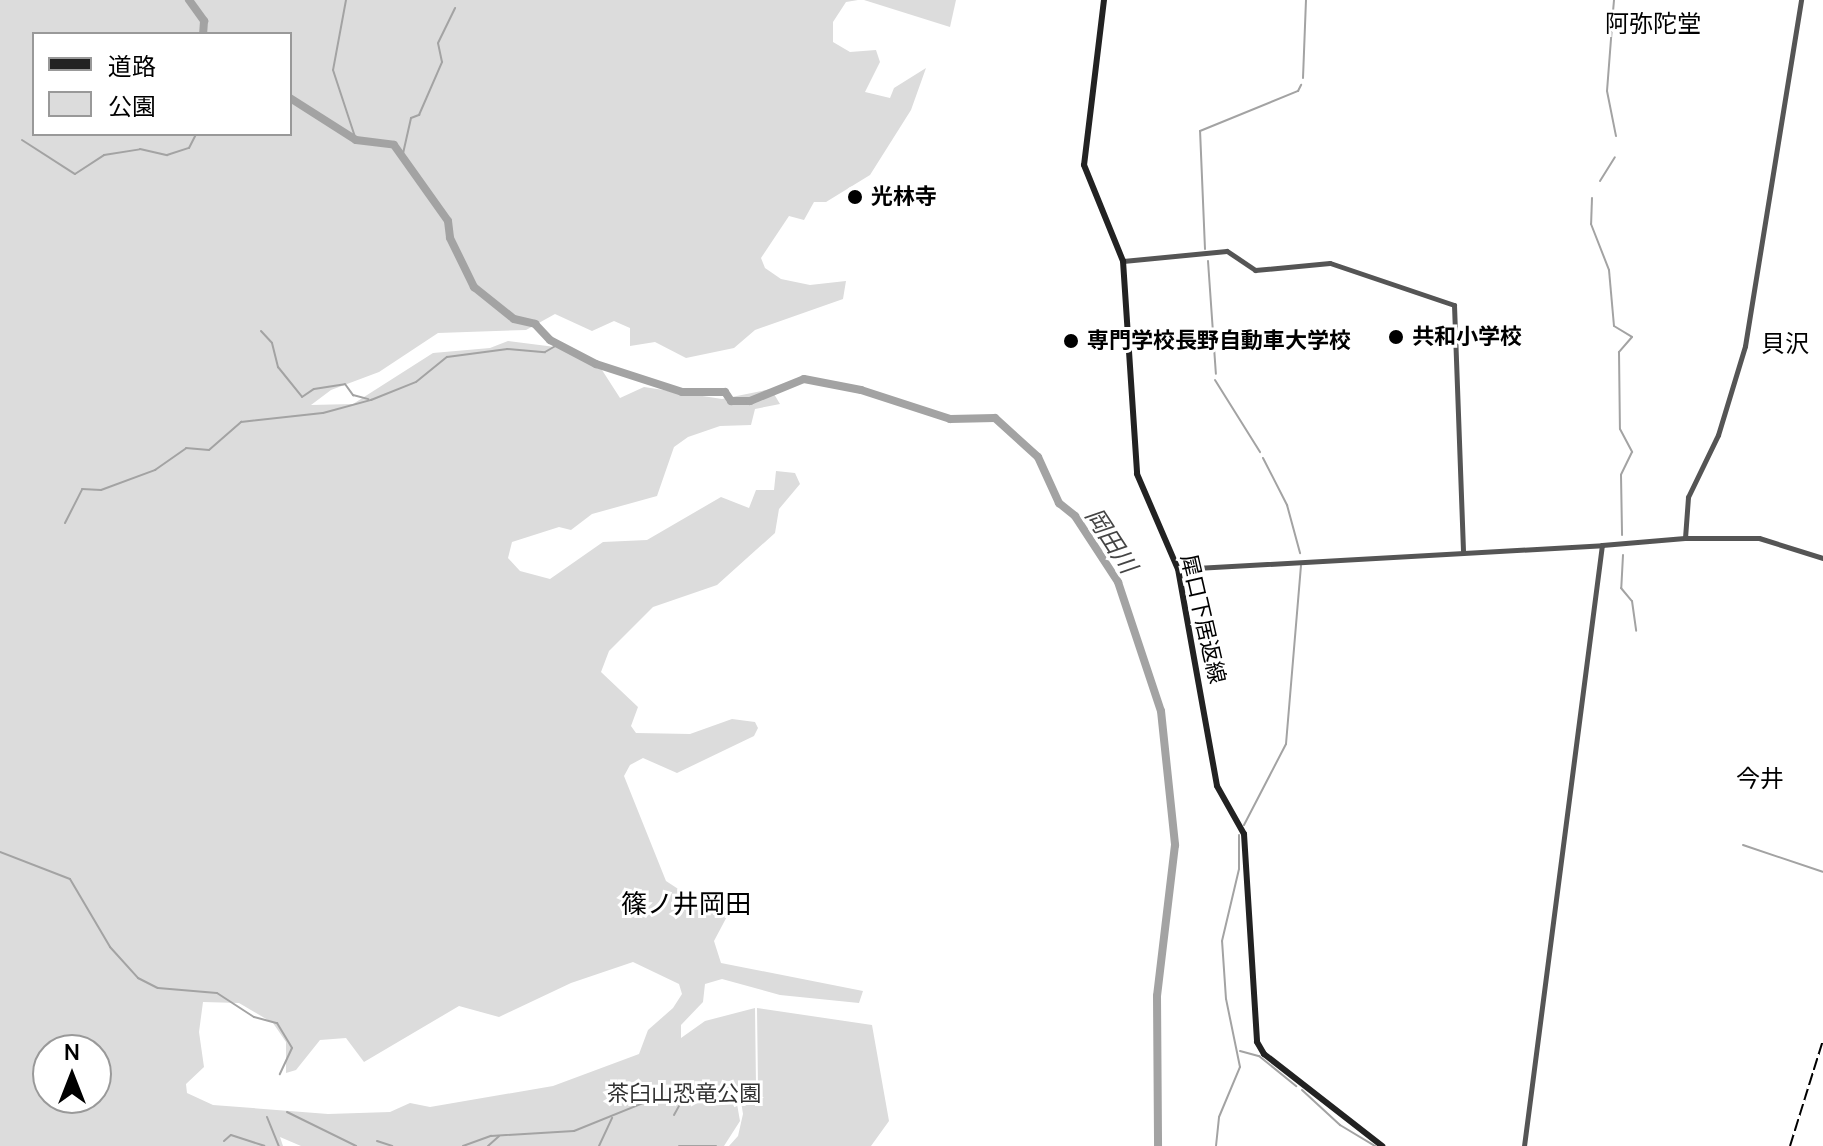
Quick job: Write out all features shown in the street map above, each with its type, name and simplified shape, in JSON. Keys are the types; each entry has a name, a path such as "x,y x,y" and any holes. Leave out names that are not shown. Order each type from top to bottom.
{"main road":[{"name":"犀口下居返線","path":"1104,0 1084,165 1123,261 1137,474 1178,569 1217,786 1244,834 1257,1042 1264,1054 1382,1146"}],"street":[{"path":"1685,538 1688,497 1718,435 1745,346 1801,0"},
{"path":"1123,261 1227,251 1255,270 1330,263 1454,305 1463,551"},
{"path":"1178,569 1685,538 1759,538 1823,558"},
{"path":"1524,1146 1602,545"}],"green space":[{"name":"茶臼山恐竜公園","path":"0,0 858,0 846,2 833,22 833,42 850,52 876,50 880,62 865,92 890,98 894,88 926,68 911,110 870,175 826,202 814,202 804,220 789,216 761,258 765,268 781,279 810,285 846,281 843,299 755,330 734,348 686,358 655,342 630,346 630,328 614,321 592,331 555,314 526,330 438,333 379,372 331,390 311,405 353,404 433,353 490,348 508,341 563,348 602,370 620,398 644,387 722,399 771,389 780,404 755,409 751,425 720,426 688,437 674,447 657,496 592,514 571,530 559,527 512,542 508,558 520,571 550,579 603,542 647,540 721,497 749,508 756,490 774,490 776,471 795,473 800,484 779,509 775,533 717,585 653,607 609,651 601,672 638,707 631,726 636,733 690,734 732,719 755,722 758,728 754,736 677,773 643,758 630,765 624,776 666,881 698,902 726,899 732,907 714,941 721,963 863,991 859,1003 780,995 722,979 705,984 703,1002 681,1025 681,1038 705,1021 755,1008 756,1085 734,1087 740,1121 724,1146 301,1146 280,1137 283,1146 0,1146","holes":["633,962 679,984 682,994 673,1008 648,1030 639,1054 553,1086 430,1107 410,1103 390,1112 328,1114 213,1105 187,1093 186,1084 204,1067 199,1032 203,1002 239,1003 273,1023 286,1042 286,1073 296,1070 320,1040 346,1038 364,1062 459,1006 499,1017 571,983"]},
{"path":"864,0 956,0 950,27"},
{"path":"757,1008 872,1025 889,1121 871,1146 729,1146 738,1136 743,1114 739,1089 758,1086"}],"waterway":[{"path":"189,0 204,21 203,32"},
{"path":"346,0 333,70 356,140"},
{"path":"1303,78 1306,0"},
{"path":"1612,23 1614,0"},
{"path":"402,158 411,118 419,115 442,62 438,43 455,8"},
{"path":"1612,26 1607,91 1616,136"},
{"path":"1205,249 1200,131 1298,91 1301,85"},
{"name":"岡田川","path":"292,99 356,140 394,145 448,221 450,238 474,287 514,319 535,324 550,340 596,364 682,392 725,392 731,401 750,401 804,379 861,390 950,419 995,418 1038,457 1059,503 1075,516 1118,582 1161,711 1175,845 1157,996 1158,1146"},
{"path":"22,140 75,174 104,155 140,149 167,155 189,148 195,136"},
{"path":"1600,181 1615,157"},
{"path":"1592,198 1591,224 1609,270 1614,326 1632,337 1619,352 1620,429 1632,452 1621,475 1622,535"},
{"path":"1208,261 1216,374"},
{"path":"261,331 272,343 278,367 302,397 314,389 345,384 353,395 368,399"},
{"path":"65,523 82,489 101,490 155,470 186,448 209,450 241,422 323,413 371,400 416,382 447,357 507,349 545,352 559,344"},
{"path":"1215,380 1260,452"},
{"path":"1263,458 1287,505 1300,553"},
{"path":"1623,555 1621,588 1632,601 1636,631"},
{"path":"1244,825 1286,744 1301,566"},
{"path":"1216,1146 1219,1117 1240,1067 1226,999 1222,941 1239,869 1239,835"},
{"path":"1743,845 1823,872"},
{"path":"0,852 70,879 110,947 138,978 158,988 217,993 254,1017 277,1023 292,1048 280,1074"},
{"path":"1240,1051 1259,1056 1296,1086"},
{"path":"1302,1090 1340,1125 1375,1146"},
{"path":"463,1146 491,1136 574,1131 658,1097 735,1091"},
{"path":"674,1115 680,1104 696,1101 701,1093"},
{"path":"287,1112 356,1146"},
{"path":"267,1117 279,1146"},
{"path":"599,1146 612,1118"},
{"path":"224,1141 231,1135 264,1146"},
{"path":"488,1146 499,1136"},
{"path":"377,1141 392,1146"},
{"path":"679,1146 716,1146"}],"railway":[{"path":"1790,1146 1823,1040"}],"place":[{"name":"光林寺","path":"855,197"},
{"name":"共和小学校","path":"1396,337"},
{"name":"専門学校長野自動車大学校","path":"1071,341"}],"district":[{"name":"阿弥陀堂","path":"1653,23"},
{"name":"貝沢","path":"1785,343"},
{"name":"今井","path":"1760,778"},
{"name":"篠ノ井岡田","path":"686,904"}]}
